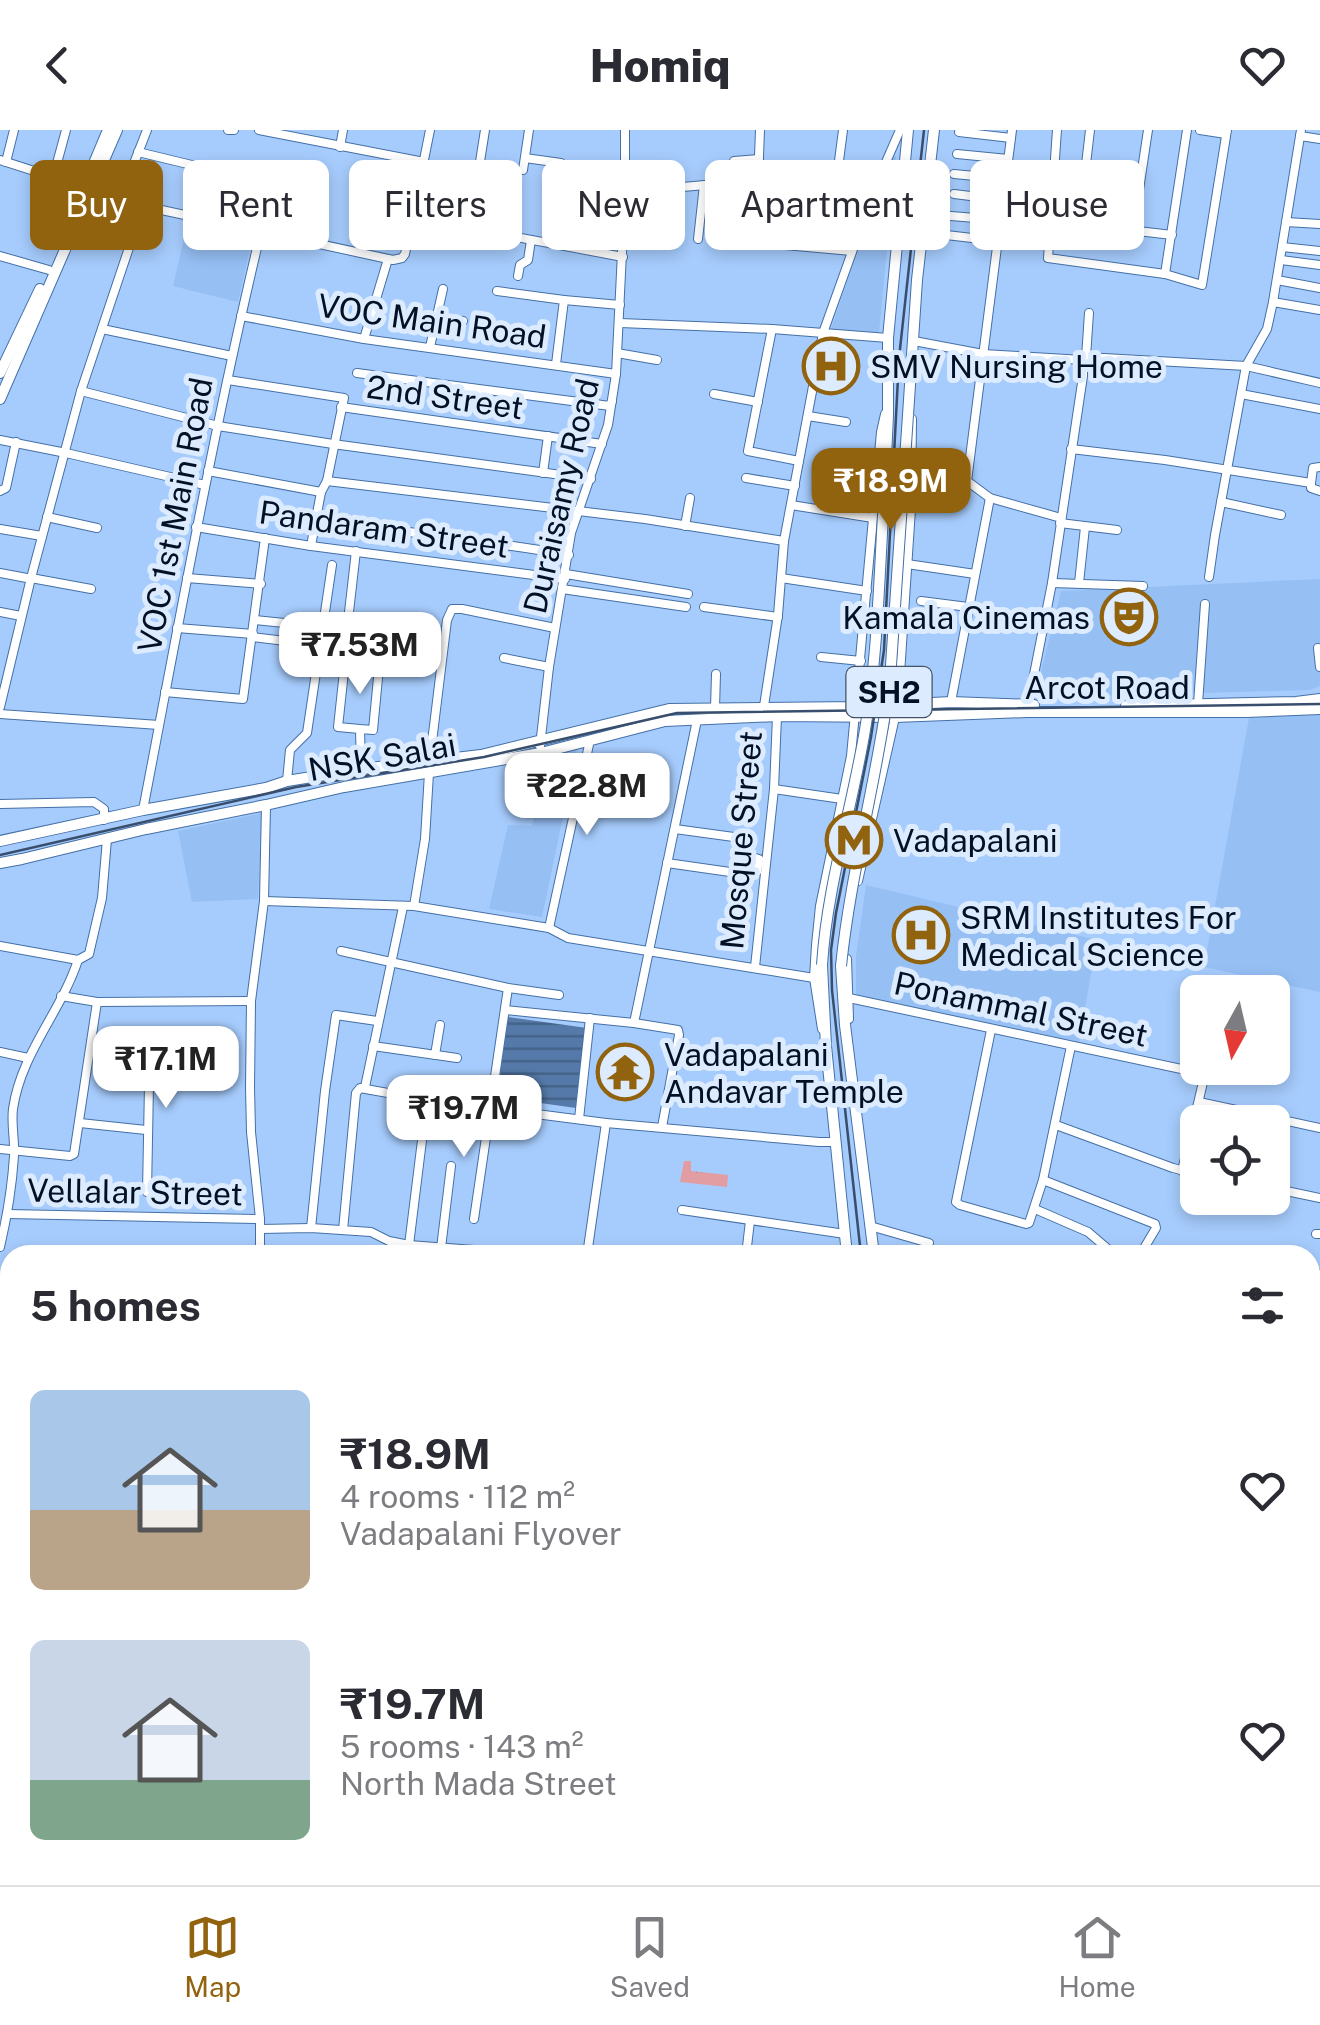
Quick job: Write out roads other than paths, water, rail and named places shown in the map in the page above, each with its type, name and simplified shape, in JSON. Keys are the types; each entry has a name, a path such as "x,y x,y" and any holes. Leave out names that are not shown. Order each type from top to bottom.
{"main road":[{"path":"98,160 108,130"},
{"path":"103,160 117,130"},
{"name":"SH2","path":"847,1245 826,1046 824,940 866,728 874,656 888,415 888,338 908,130"},
{"name":"SH2","path":"873,1245 841,966 844,932 885,723 918,280 934,130"},
{"path":"0,399 7,362 60,250"},
{"path":"0,374 60,250"},
{"name":"Arcot Road","path":"1145,709 1320,699"},
{"name":"Arcot Road","path":"856,712 898,704 951,702 1062,709"},
{"path":"0,841 361,768 431,766 669,709 764,706 856,712"},
{"name":"Arcot Road","path":"895,717 1062,709 1320,709"},
{"name":"NSK Salai","path":"0,862 266,806 431,766 541,753 665,722 856,712 895,717"},
{"path":"306,778 308,796"}],"street":[{"path":"14,130 3,162 30,171"},
{"path":"58,160 66,130"},
{"path":"135,160 147,130"},
{"path":"260,130 413,160"},
{"path":"340,147 344,130"},
{"path":"424,160 430,130"},
{"path":"480,160 485,130"},
{"path":"523,170 528,130"},
{"name":"Duraisamy Road","path":"625,130 625,160"},
{"path":"759,160 760,130"},
{"path":"839,160 843,130"},
{"path":"887,160 900,130"},
{"path":"1055,160 1057,130"},
{"path":"1086,160 1090,130"},
{"path":"1143,160 1148,130"},
{"path":"1165,274 1187,130"},
{"path":"1049,250 1048,258 1165,274 1202,284 1226,132 1200,130"},
{"path":"957,154 1008,158 1011,134 960,132"},
{"path":"1209,577 1246,366 1267,329 1273,302 1301,133 1320,139"},
{"path":"138,152 183,163"},
{"path":"525,158 542,160"},
{"path":"954,174 970,176"},
{"path":"685,187 704,185 698,238"},
{"path":"954,194 970,196"},
{"path":"951,216 970,218"},
{"path":"1286,222 1320,224"},
{"path":"1144,232 1172,236"},
{"path":"522,238 622,257"},
{"path":"518,276 520,265 528,260 531,240"},
{"path":"329,246 388,259 398,259 406,250"},
{"path":"1282,247 1320,251"},
{"path":"128,250 81,391 1,704 159,725"},
{"name":"VOC 1st Main Road","path":"142,810 196,527 257,250"},
{"name":"Duraisamy Road","path":"541,753 539,740 549,667 572,533 608,425 612,401 622,250"},
{"path":"764,706 778,617 784,541 823,333 852,250"},
{"path":"997,250 967,482 990,498 1060,520 1117,530"},
{"path":"0,256 50,270"},
{"path":"364,339 388,259"},
{"path":"1280,260 1320,264"},
{"path":"1277,280 1320,288"},
{"path":"430,347 443,288"},
{"path":"497,291 620,304"},
{"path":"556,364 564,300"},
{"path":"1273,302 1320,310"},
{"path":"1028,706 1052,583 1089,313"},
{"name":"VOC Main Road","path":"240,316 364,339 616,374"},
{"path":"436,318 463,321"},
{"path":"620,322 888,338"},
{"path":"102,329 232,356"},
{"path":"772,330 748,451 800,461"},
{"path":"914,341 983,354 1246,366 1320,382"},
{"path":"618,353 657,360"},
{"path":"357,374 610,406 612,401"},
{"name":"2nd Street","path":"228,380 343,403 602,444"},
{"path":"81,391 218,426 591,479"},
{"path":"714,394 758,402"},
{"path":"1241,394 1320,409"},
{"path":"826,1046 814,978 820,906 851,756 881,432 888,400"},
{"path":"849,1044 846,966 854,904 898,704 913,436 910,402"},
{"path":"311,546 320,492 327,481 343,403"},
{"path":"808,416 846,422"},
{"path":"543,473 548,436"},
{"path":"0,440 206,485"},
{"path":"0,491 6,488 16,442"},
{"path":"1071,449 1311,483"},
{"path":"1320,466 1314,467 1311,483 1311,488 1320,491"},
{"path":"208,470 320,492"},
{"path":"746,478 795,486"},
{"path":"327,481 784,541"},
{"path":"685,526 690,498"},
{"path":"951,702 990,498"},
{"path":"1222,502 1281,515"},
{"path":"791,505 873,518"},
{"path":"47,518 97,528"},
{"path":"316,518 569,556"},
{"path":"1079,583 1086,526"},
{"name":"Pandaram Street","path":"196,527 564,580"},
{"path":"0,529 42,536"},
{"path":"165,692 242,699 265,538"},
{"path":"346,638 356,551"},
{"path":"907,564 975,574"},
{"path":"287,781 290,750 307,733 332,566"},
{"path":"0,573 90,588"},
{"path":"187,578 260,584"},
{"path":"781,578 867,591"},
{"path":"564,580 688,594"},
{"path":"564,580 686,607"},
{"path":"1052,583 1143,586"},
{"path":"922,601 968,607"},
{"path":"1198,704 1205,604"},
{"path":"704,606 778,617"},
{"path":"866,608 903,611"},
{"path":"414,906 425,839 447,620 452,609 555,628"},
{"path":"0,612 21,616"},
{"path":"255,620 294,624"},
{"path":"178,628 294,642"},
{"path":"1318,648 1320,666"},
{"path":"0,649 13,653"},
{"path":"353,649 380,657 373,730 360,729 338,727 346,653 353,649"},
{"path":"821,656 861,661"},
{"path":"504,658 549,667"},
{"path":"715,708 716,674"},
{"name":"Mosque Street","path":"755,968 774,789 776,716"},
{"path":"634,1023 697,720"},
{"path":"360,729 361,768"},
{"path":"549,928 590,740"},
{"path":"851,756 885,763"},
{"path":"774,789 842,798"},
{"path":"0,804 94,802 104,809 104,820"},
{"path":"260,1245 251,1132 251,1001 264,901 266,806"},
{"path":"667,863 758,872 759,859 742,854 741,838 674,829"},
{"path":"0,946 78,960 89,954 102,898 107,839"},
{"path":"264,901 414,906 549,928 568,938 814,978"},
{"path":"343,1230 356,1093 363,1087 374,1046 402,908"},
{"path":"341,951 508,988 558,995"},
{"path":"1,1245 14,1152 13,1110 28,1058 78,960"},
{"path":"474,1219 508,988"},
{"path":"61,996 97,1002 251,1001"},
{"name":"Ponammal Street","path":"849,998 1200,1073 1204,1078 1199,1102"},
{"path":"0,1150 73,1156 97,1002"},
{"path":"505,1010 678,1030 662,1127"},
{"path":"311,1228 336,1015 378,1021"},
{"path":"579,1119 590,1018"},
{"path":"434,1054 440,1025"},
{"path":"147,1192 150,1030"},
{"path":"992,1030 956,1202 1030,1223 1044,1180 1071,1046"},
{"path":"374,1046 457,1058"},
{"path":"0,1052 28,1058"},
{"path":"150,1057 164,1058"},
{"path":"363,1087 427,1100 606,1123 836,1142"},
{"path":"409,1245 427,1100"},
{"path":"1198,1105 1199,1102 1320,1128"},
{"path":"80,1122 146,1130"},
{"path":"588,1245 606,1123"},
{"path":"1056,1125 1180,1170"},
{"path":"441,1245 451,1166"},
{"path":"1044,1180 1156,1225 1147,1245"},
{"path":"1290,1192 1320,1198"},
{"path":"1035,1209 1088,1232 1103,1245"},
{"path":"682,1210 846,1234"},
{"name":"Vellalar Street","path":"8,1214 371,1232 409,1245"},
{"path":"747,1245 750,1220"},
{"path":"870,1226 929,1244"}],"railway":[{"path":"860,1245 831,950 884,650 899,358 924,130"},
{"path":"0,855 296,787 484,757 677,713 1320,704"}],"place":[{"name":"SMV Nursing Home","path":"831,366"},
{"name":"Kamala Cinemas","path":"1129,617"},
{"name":"Vadapalani","path":"854,840"},
{"name":"SRM Institutes For Medical Science","path":"921,935"},
{"name":"Vadapalani Andavar Temple","path":"625,1072"}]}
